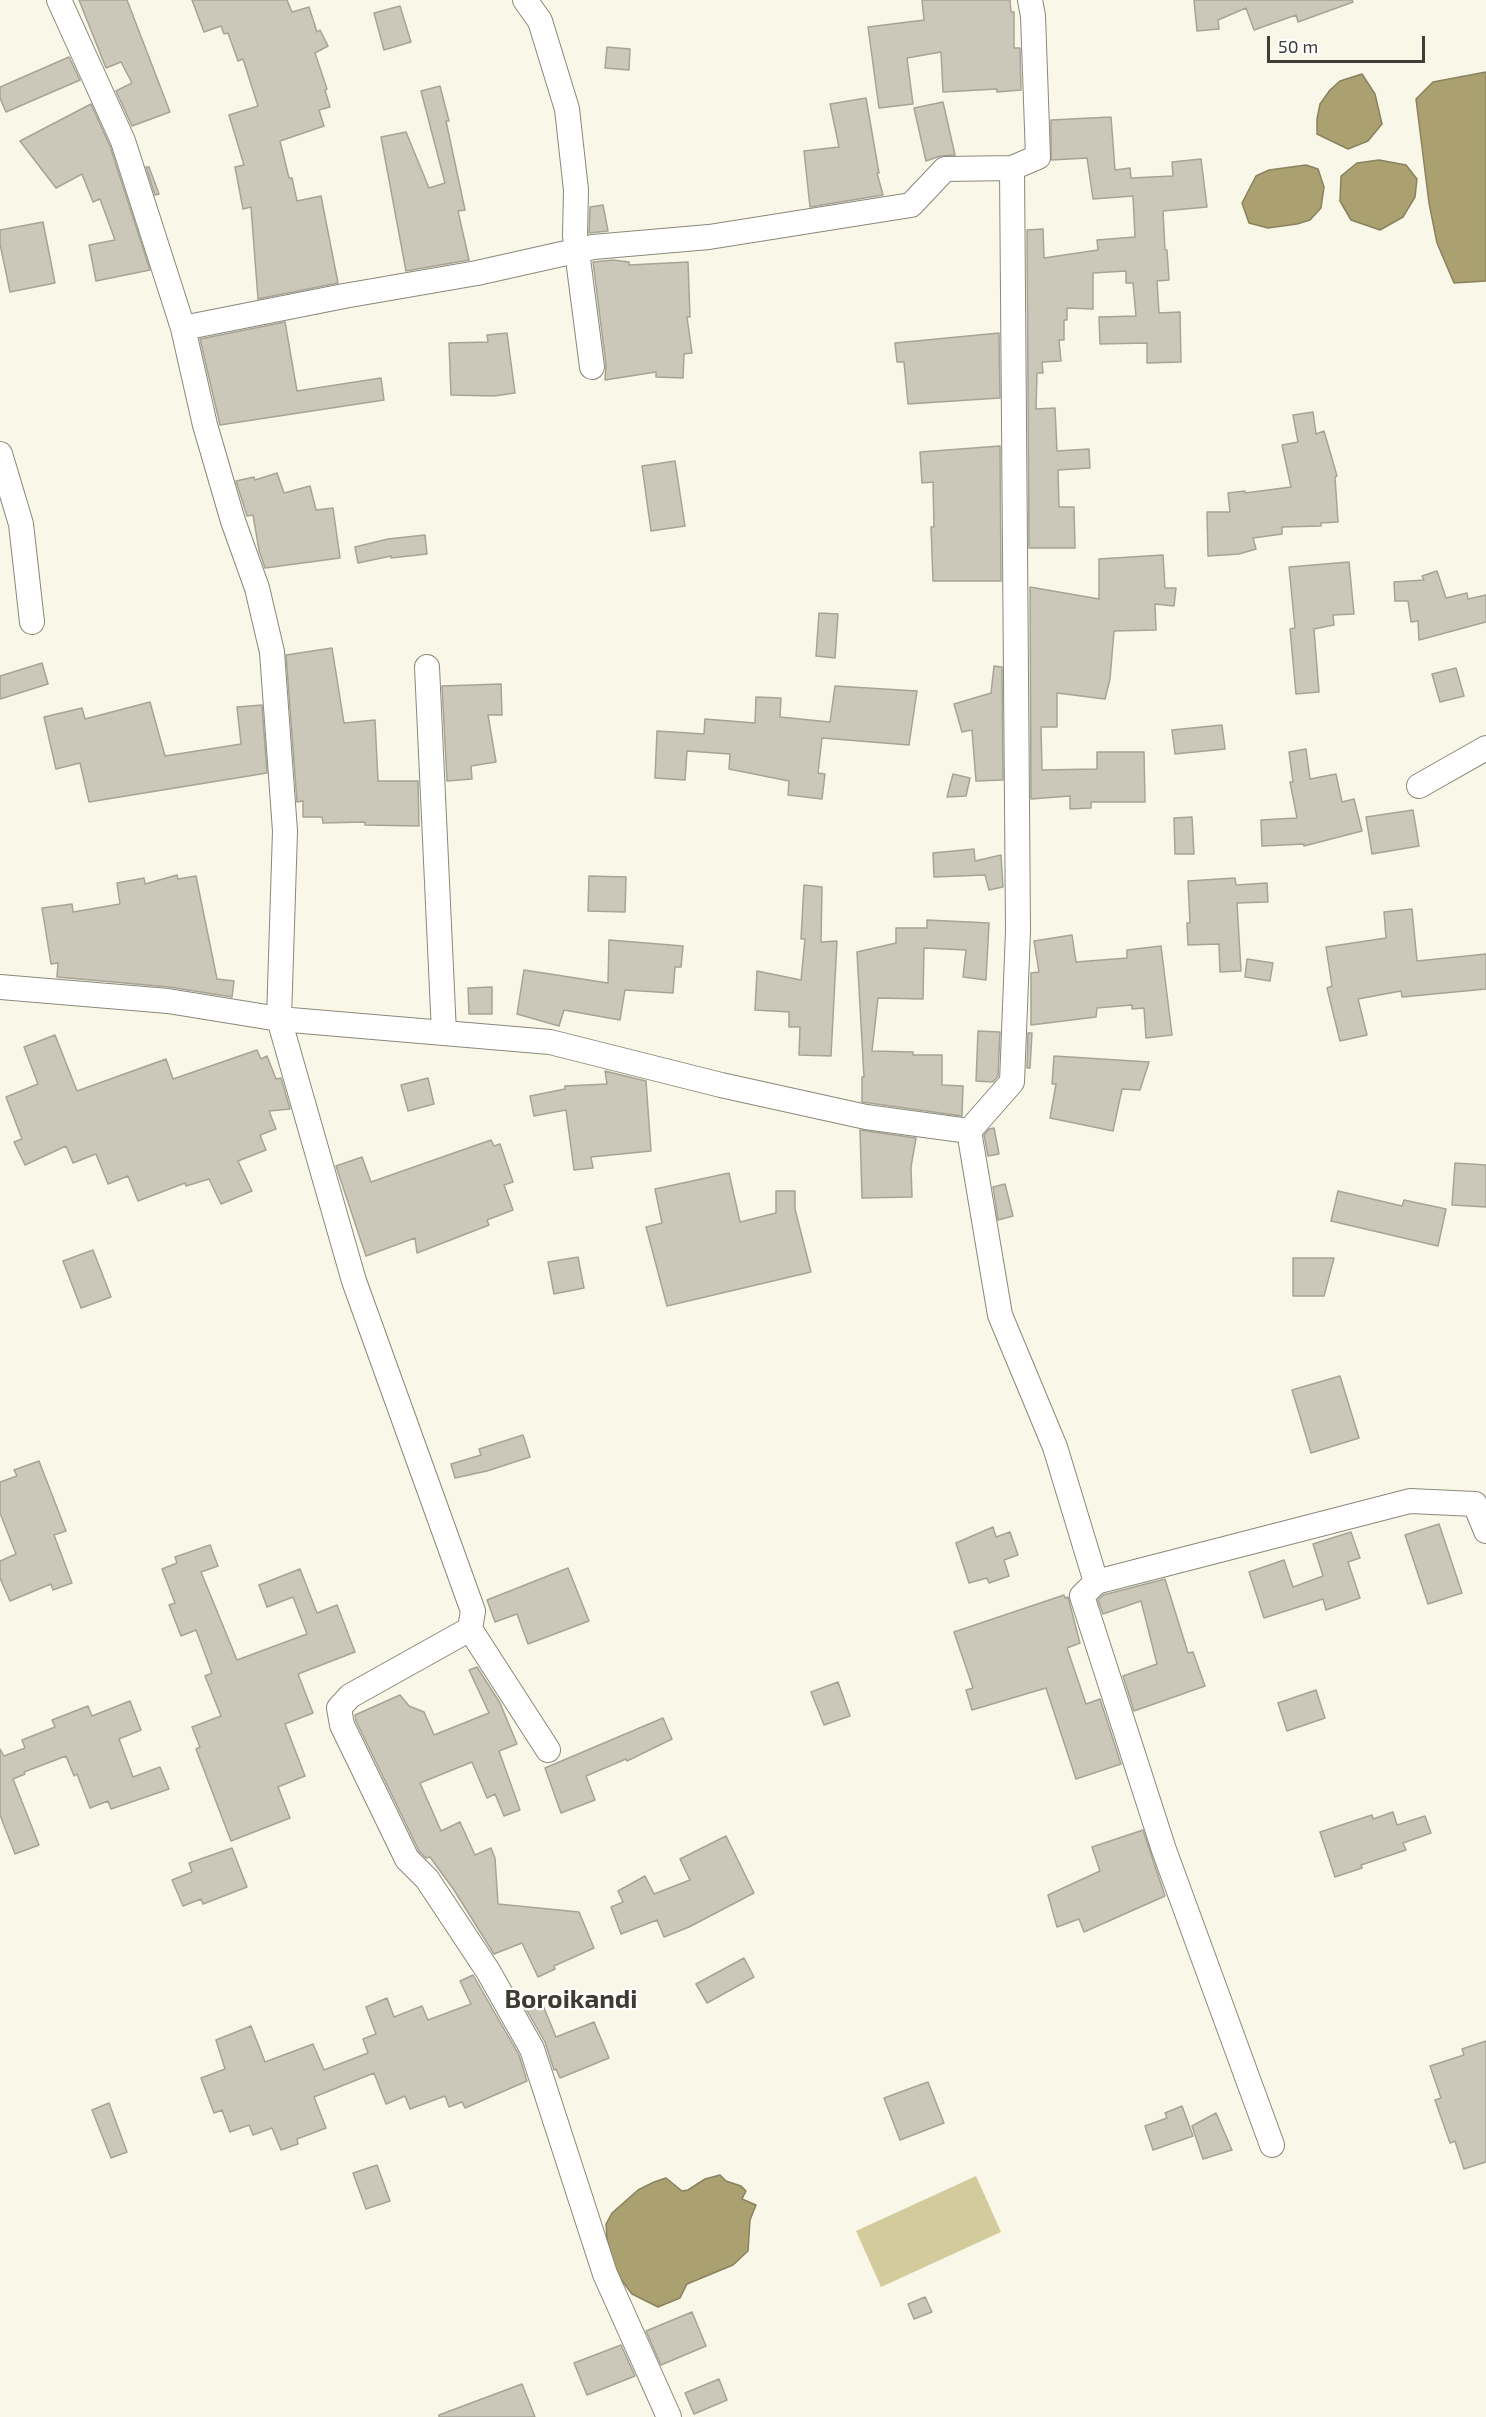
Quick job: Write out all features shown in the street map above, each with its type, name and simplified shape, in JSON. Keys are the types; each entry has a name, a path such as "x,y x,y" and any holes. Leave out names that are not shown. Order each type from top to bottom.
{"street":[{"path":"59,0 123,141 183,328 205,425 233,521 257,588 272,652 285,831 279,1019 354,1281 473,1611 470,1629 548,1750"},
{"path":"525,0 539,10 567,109 576,190 577,250 592,367"},
{"path":"183,328 344,296 477,273 593,247 709,237 911,205 945,170 1012,168 1038,157 1033,16 1030,0"},
{"path":"969,1131 1012,1082 1018,931 1012,168"},
{"path":"0,454 21,524 32,622"},
{"path":"427,667 444,1033"},
{"path":"1419,786 1486,748"},
{"path":"0,987 168,1001 279,1019 550,1042 721,1085 866,1117 969,1131"},
{"path":"969,1131 1000,1315 1055,1447 1096,1582"},
{"path":"1272,2145 1164,1850 1082,1596 1096,1582 1410,1501 1475,1504 1486,1531"},
{"path":"470,1629 350,1696 339,1708 342,1725 407,1859 428,1879 488,1971 532,2049 605,2274 669,2417"}],"shaded area":[{"path":"1486,72 1486,281 1454,283 1437,243 1429,203 1416,99 1433,82"},
{"path":"1362,74 1375,94 1382,124 1368,141 1348,149 1317,134 1317,119 1320,104 1330,90 1340,81"},
{"path":"1379,160 1406,165 1417,179 1415,197 1403,217 1380,230 1351,220 1340,201 1341,176 1357,163"},
{"path":"1306,165 1318,169 1324,187 1321,208 1310,220 1268,228 1249,223 1242,203 1256,176 1269,170"},
{"path":"720,2175 726,2181 741,2186 746,2191 742,2199 756,2205 750,2220 748,2251 733,2265 687,2284 680,2298 658,2307 632,2294 620,2278 611,2259 606,2224 612,2213 638,2190 654,2182 666,2178 682,2191 688,2190 705,2179"},
{"path":"976,2176 1001,2232 881,2287 856,2231"}],"building":[{"path":"79,0 127,0 170,112 132,126 116,91 132,83 121,62 106,68"},
{"path":"192,0 287,0 292,12 309,7 317,32 320,30 328,46 315,53 327,89 325,90 330,107 319,110 324,126 280,141 297,201 321,196 338,283 258,299 251,207 243,209 235,167 244,165 229,115 258,106 243,59 238,61 228,33 224,34 221,26 204,32"},
{"path":"922,0 1010,0 1011,12 1014,12 1014,48 1020,48 1021,90 943,92 941,52 907,58 913,104 879,108 868,27 924,20"},
{"path":"1194,0 1352,0 1353,2 1298,22 1296,15 1254,30 1246,8 1218,20 1219,29 1197,31"},
{"path":"400,6 411,42 384,50 374,13"},
{"path":"607,47 630,49 629,70 605,68"},
{"path":"69,57 80,80 6,112 0,98 0,87"},
{"path":"440,86 449,121 446,121 465,210 458,211 469,260 406,271 381,137 406,132 429,188 445,183 421,91"},
{"path":"866,98 879,173 877,173 883,195 810,207 804,151 839,147 830,104"},
{"path":"943,102 955,155 940,156 926,161 914,108"},
{"path":"91,104 110,146 150,270 96,281 89,245 115,240 100,199 93,202 82,174 56,188 20,141"},
{"path":"1111,117 1115,170 1130,168 1131,178 1173,176 1172,162 1201,159 1207,207 1163,211 1169,280 1157,281 1159,313 1180,312 1181,362 1147,363 1147,343 1100,344 1099,317 1136,316 1133,283 1126,283 1126,271 1093,273 1093,309 1067,308 1067,320 1064,320 1064,340 1059,340 1061,361 1042,362 1043,373 1037,373 1036,409 1055,408 1057,451 1089,449 1090,468 1058,470 1059,507 1074,507 1075,548 1029,548 1027,230 1043,229 1044,258 1098,250 1097,240 1135,237 1133,196 1093,199 1087,158 1051,160 1051,120"},
{"path":"146,167 149,167 159,194 155,195"},
{"path":"603,205 608,231 589,233 590,207"},
{"path":"43,222 55,283 10,292 0,244 0,230"},
{"path":"613,260 629,262 629,265 688,262 690,317 687,317 692,353 684,354 683,378 656,377 656,372 605,380 606,365 593,262"},
{"path":"285,322 297,391 381,378 384,400 220,425 200,339"},
{"path":"507,333 515,393 494,396 451,395 449,343 488,342 487,335"},
{"path":"999,333 1000,398 908,404 904,362 897,362 895,343"},
{"path":"1313,412 1316,434 1324,431 1337,476 1335,477 1338,522 1321,523 1321,526 1282,527 1282,534 1253,538 1256,549 1239,554 1208,556 1207,512 1230,512 1228,493 1291,487 1282,445 1298,442 1293,415"},
{"path":"1000,446 1001,581 933,581 931,527 934,527 933,482 922,483 920,452"},
{"path":"675,461 685,526 651,531 642,466"},
{"path":"277,473 284,493 310,486 316,510 333,508 340,558 265,568 259,550 253,515 247,516 236,481 254,477 255,480"},
{"path":"425,535 427,554 391,558 391,556 358,563 355,547 388,539"},
{"path":"1163,555 1165,588 1176,588 1174,606 1155,604 1156,630 1114,631 1110,679 1105,699 1057,693 1057,727 1041,727 1042,770 1097,769 1097,752 1144,752 1145,802 1091,802 1091,808 1070,809 1070,796 1031,799 1030,587 1099,599 1099,559"},
{"path":"1349,562 1354,614 1333,615 1334,625 1314,629 1319,692 1296,694 1290,629 1295,628 1289,567"},
{"path":"1437,571 1446,598 1467,593 1468,599 1486,595 1486,622 1419,640 1418,621 1411,622 1408,601 1395,601 1394,582 1424,580 1422,576"},
{"path":"819,613 838,614 835,658 816,656"},
{"path":"332,648 344,723 375,720 378,781 418,781 419,826 365,825 365,822 323,823 322,817 303,817 303,801 297,802 286,655"},
{"path":"42,663 48,684 0,699 0,676"},
{"path":"994,666 1002,667 1003,780 976,781 972,730 962,732 954,704 991,693"},
{"path":"1456,668 1464,696 1440,702 1432,674"},
{"path":"501,684 502,715 488,715 496,762 471,766 472,779 447,781 442,686"},
{"path":"835,686 917,691 909,745 822,738 818,773 825,774 822,799 788,795 789,781 729,769 730,754 687,751 685,780 655,778 657,731 704,734 705,719 755,723 756,697 781,698 780,717 830,722"},
{"path":"150,702 165,756 241,744 237,707 262,705 267,773 89,802 80,763 56,769 44,717 82,708 85,719"},
{"path":"1222,725 1225,749 1175,754 1172,730"},
{"path":"1306,749 1310,779 1336,774 1342,802 1354,799 1362,831 1304,846 1304,844 1262,846 1261,820 1297,818 1290,782 1293,782 1289,752"},
{"path":"953,774 970,778 966,796 947,797"},
{"path":"1413,810 1419,846 1372,854 1366,817"},
{"path":"1192,817 1194,854 1175,854 1174,818"},
{"path":"974,849 975,861 1001,855 1003,887 989,890 985,875 934,877 933,853"},
{"path":"177,875 178,879 196,876 217,979 234,981 232,997 169,987 57,977 58,963 51,964 42,908 72,904 73,912 120,904 117,883 144,878 145,884"},
{"path":"589,876 626,877 625,912 588,911"},
{"path":"1235,878 1236,885 1267,883 1268,902 1237,903 1241,971 1220,972 1219,944 1188,945 1187,923 1190,923 1188,881"},
{"path":"804,885 822,887 821,942 837,941 831,1056 799,1055 800,1027 789,1027 789,1012 755,1010 757,971 801,980 805,939 801,939"},
{"path":"1412,909 1417,961 1486,954 1486,989 1402,997 1401,991 1358,999 1367,1035 1340,1041 1327,988 1332,986 1326,947 1386,938 1384,912"},
{"path":"927,920 989,923 986,980 963,977 966,950 924,948 923,999 878,998 872,1051 942,1055 942,1085 963,1086 962,1116 862,1102 862,1077 864,1077 857,952 896,943 896,928 927,928"},
{"path":"1072,935 1076,962 1127,958 1127,950 1161,946 1172,1035 1146,1038 1144,1008 1132,1009 1132,1005 1097,1008 1096,1017 1031,1025 1031,973 1039,972 1034,941"},
{"path":"609,940 683,946 681,967 675,967 673,993 625,990 620,1020 564,1010 559,1026 517,1014 524,970 608,983"},
{"path":"1247,959 1273,963 1270,981 1245,977"},
{"path":"492,987 492,1014 469,1014 468,988"},
{"path":"978,1031 1000,1032 998,1076 993,1082 976,1081"},
{"path":"1028,1033 1032,1033 1030,1068 1027,1068"},
{"path":"55,1035 77,1091 166,1059 173,1079 257,1050 261,1059 267,1056 276,1079 281,1078 290,1109 269,1111 276,1129 260,1135 266,1150 238,1161 252,1191 221,1204 209,1179 186,1186 185,1183 138,1201 128,1176 108,1184 96,1154 73,1163 66,1146 25,1165 14,1142 22,1139 6,1097 38,1084 24,1047"},
{"path":"1054,1056 1149,1062 1140,1090 1122,1089 1113,1131 1050,1118 1056,1084 1052,1084"},
{"path":"605,1071 646,1081 651,1151 591,1157 593,1168 574,1170 566,1110 534,1116 530,1096 565,1089 565,1086 607,1084"},
{"path":"428,1078 434,1104 408,1111 401,1085"},
{"path":"994,1128 999,1154 988,1156 984,1135 989,1129"},
{"path":"860,1130 916,1138 911,1167 912,1197 862,1198"},
{"path":"491,1140 494,1146 500,1144 513,1182 504,1185 513,1210 487,1220 489,1225 417,1253 415,1238 366,1256 336,1166 362,1157 371,1182"},
{"path":"1455,1163 1486,1165 1486,1207 1452,1205"},
{"path":"729,1173 740,1222 776,1213 776,1191 795,1191 795,1209 811,1272 667,1306 646,1227 662,1223 655,1189"},
{"path":"1005,1184 1013,1216 998,1220 993,1187"},
{"path":"1338,1191 1402,1206 1404,1200 1446,1209 1438,1246 1331,1221"},
{"path":"93,1250 111,1297 81,1308 63,1261"},
{"path":"578,1257 584,1288 554,1294 548,1262"},
{"path":"1293,1258 1334,1258 1324,1296 1293,1296"},
{"path":"1340,1376 1359,1438 1311,1453 1292,1390"},
{"path":"523,1435 530,1457 487,1471 455,1478 451,1464 481,1455 479,1449"},
{"path":"39,1461 66,1531 54,1535 72,1583 53,1590 51,1584 10,1601 0,1578 0,1561 16,1554 0,1513 0,1482 17,1476 14,1470"},
{"path":"1439,1524 1462,1593 1428,1604 1405,1535"},
{"path":"993,1527 996,1537 1010,1532 1018,1555 1004,1560 1009,1576 989,1583 987,1578 969,1583 956,1543"},
{"path":"1351,1532 1360,1558 1348,1562 1360,1598 1326,1610 1323,1599 1264,1618 1249,1572 1284,1560 1293,1587 1323,1576 1313,1544"},
{"path":"210,1545 218,1566 201,1572 237,1660 307,1634 293,1597 267,1607 259,1585 300,1569 317,1613 337,1605 355,1652 298,1674 313,1713 285,1724 305,1776 278,1787 290,1818 231,1841 196,1749 200,1747 192,1727 221,1716 205,1676 212,1673 196,1630 181,1636 169,1605 175,1603 162,1569 177,1563 175,1557"},
{"path":"568,1568 589,1621 528,1644 517,1614 495,1622 487,1600"},
{"path":"1165,1579 1188,1653 1193,1652 1205,1686 1134,1711 1123,1676 1157,1664 1141,1601 1103,1614 1098,1600 1103,1595"},
{"path":"1064,1595 1065,1598 1068,1597 1080,1643 1067,1648 1086,1704 1100,1699 1121,1764 1076,1779 1046,1688 972,1710 966,1690 973,1688 954,1632"},
{"path":"477,1667 500,1703 517,1744 499,1751 520,1810 504,1816 495,1794 487,1798 472,1762 420,1783 441,1831 460,1822 475,1855 491,1848 495,1858 498,1904 579,1912 594,1948 554,1966 555,1969 538,1977 522,1943 494,1954 454,1890 430,1857 426,1858 419,1851 356,1721 355,1715 400,1695 409,1706 424,1712 434,1735 489,1713 469,1670"},
{"path":"838,1682 850,1716 824,1725 811,1692"},
{"path":"1316,1690 1325,1718 1287,1731 1278,1703"},
{"path":"130,1701 141,1730 119,1739 133,1777 160,1767 169,1789 111,1809 108,1801 90,1808 77,1774 74,1776 66,1756 24,1772 25,1774 13,1779 39,1845 15,1854 0,1815 0,1749 4,1756 25,1748 22,1740 55,1727 52,1720 88,1706 92,1716"},
{"path":"663,1718 672,1739 627,1761 626,1759 586,1776 595,1800 561,1813 545,1768"},
{"path":"1393,1812 1397,1825 1425,1816 1431,1833 1403,1843 1406,1850 1361,1865 1362,1868 1335,1877 1320,1832 1372,1815 1373,1819"},
{"path":"1143,1830 1165,1896 1084,1932 1079,1919 1057,1927 1048,1895 1100,1871 1092,1847"},
{"path":"726,1836 754,1893 689,1927 664,1937 657,1920 621,1934 611,1907 623,1902 618,1891 645,1876 654,1894 690,1880 680,1859"},
{"path":"232,1848 247,1887 203,1904 201,1899 183,1906 172,1880 192,1872 189,1863"},
{"path":"744,1958 754,1977 707,2003 696,1984"},
{"path":"473,1975 519,2055 527,2081 465,2108 462,2102 449,2107 445,2096 410,2109 405,2096 386,2104 374,2073 314,2097 326,2128 297,2139 298,2144 281,2150 272,2128 253,2135 249,2125 230,2132 222,2110 214,2113 201,2078 225,2069 216,2040 251,2026 265,2062 313,2044 324,2070 368,2053 363,2039 376,2034 366,2007 387,1998 394,2017 422,2006 428,2020 471,2004 460,1981"},
{"path":"542,2003 556,2037 594,2022 609,2058 560,2078 556,2069 554,2070 545,2042 526,2009"},
{"path":"1486,2041 1486,2162 1464,2169 1455,2141 1450,2143 1435,2100 1441,2098 1430,2066 1464,2055 1462,2049"},
{"path":"928,2082 944,2123 900,2140 884,2098"},
{"path":"109,2103 127,2152 111,2158 92,2110"},
{"path":"1182,2106 1193,2136 1153,2150 1145,2126 1167,2118 1165,2113"},
{"path":"1216,2113 1232,2150 1203,2159 1192,2126"},
{"path":"377,2165 390,2201 366,2209 353,2173"},
{"path":"925,2297 932,2312 914,2319 908,2304"},
{"path":"692,2312 706,2346 661,2365 646,2331"},
{"path":"621,2345 635,2376 587,2395 574,2363"},
{"path":"719,2379 727,2400 694,2414 685,2393"},
{"path":"522,2384 535,2417 439,2417 439,2415"}],"district":[{"name":"Boroikandi","path":"571,1999"}]}
